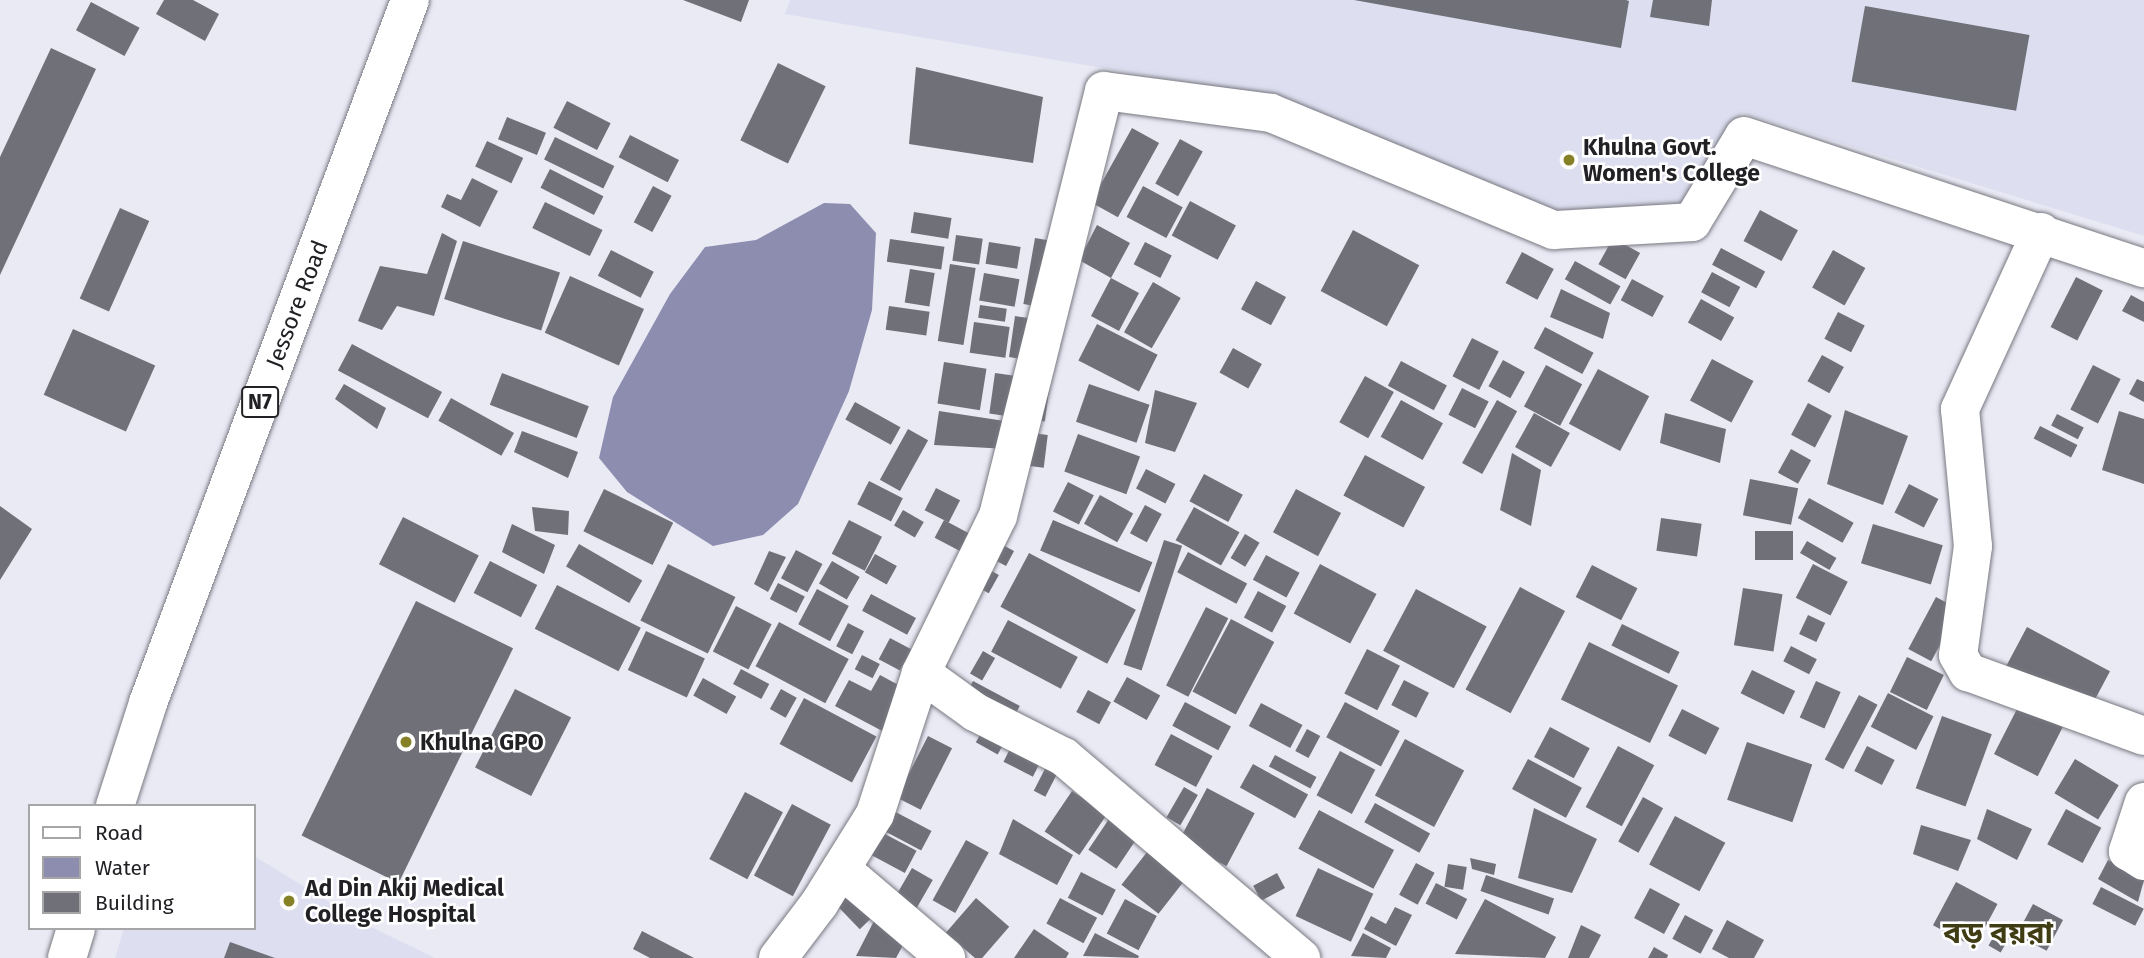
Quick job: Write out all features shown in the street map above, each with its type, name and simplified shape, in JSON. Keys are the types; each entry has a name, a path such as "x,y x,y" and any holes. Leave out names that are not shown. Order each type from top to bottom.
{"main road":[{"name":"Jessore Road","path":"116,804 148,703 411,0"},
{"path":"778,958 841,869 875,814 921,673 998,516 1104,91 1271,113 1555,230 1692,222 1744,136 2144,268"},
{"path":"2041,232 1960,409 1973,546 1958,655 1968,671 2144,736"},
{"path":"921,673 975,712 1064,757 1301,958"},
{"path":"2144,802 2129,851 2144,861"},
{"path":"841,869 946,958"},
{"path":"67,958 75,930"}],"shaded area":[{"name":"Khulna Govt. Women's College","path":"790,0 2144,0 2144,236 1742,113 1683,208 1557,215 1273,97 785,14"},
{"name":"Ad Din Akij Medical College Hospital","path":"256,857 367,925 435,958 115,958 123,930 256,930"}],"water":[{"path":"824,203 850,204 876,233 872,310 849,391 798,504 763,535 713,546 627,492 599,458 613,397 670,294 705,247 756,240"}],"building":[{"path":"164,0 193,0 219,14 205,41 156,14"},
{"path":"683,0 749,0 741,22"},
{"path":"1354,0 1626,0 1629,1 1621,48"},
{"path":"1653,0 1712,0 1709,26 1650,17"},
{"path":"91,2 140,28 125,56 76,30"},
{"path":"1865,6 2029,35 2016,111 1852,82"},
{"path":"51,48 96,69 0,275 0,157"},
{"path":"778,63 826,86 788,164 740,140"},
{"path":"916,67 1043,97 1033,163 909,144"},
{"path":"567,101 611,123 597,150 553,128"},
{"path":"507,117 546,133 537,155 498,139"},
{"path":"1132,128 1159,143 1118,217 1091,202"},
{"path":"630,135 679,160 668,182 619,157"},
{"path":"555,137 614,166 603,188 544,159"},
{"path":"1180,139 1203,152 1178,196 1155,184"},
{"path":"487,141 523,158 511,183 475,166"},
{"path":"550,169 603,196 594,215 540,188"},
{"path":"472,178 498,191 480,227 441,207 447,194 461,200"},
{"path":"653,186 672,196 652,232 634,222"},
{"path":"1143,186 1183,207 1166,238 1127,217"},
{"path":"1190,201 1236,225 1218,260 1172,235"},
{"path":"545,202 603,230 590,256 532,228"},
{"path":"120,208 149,221 109,311 80,298"},
{"path":"1760,210 1798,230 1782,261 1744,241"},
{"path":"914,212 952,218 948,239 911,233"},
{"path":"1097,225 1130,243 1111,278 1079,260"},
{"path":"1353,230 1419,265 1387,326 1321,291"},
{"path":"442,233 457,241 434,316 397,306 382,330 358,321 380,266 427,274"},
{"path":"956,235 983,239 979,265 952,261"},
{"path":"1035,238 1075,245 1064,311 1023,304"},
{"path":"1613,238 1640,253 1626,279 1598,264"},
{"path":"890,239 944,247 941,269 887,262"},
{"path":"463,241 560,273 541,331 444,299"},
{"path":"989,242 1021,247 1017,269 986,264"},
{"path":"1145,242 1172,256 1160,278 1134,264"},
{"path":"1721,248 1765,271 1756,288 1712,265"},
{"path":"611,250 654,272 641,298 598,276"},
{"path":"1833,250 1865,268 1845,306 1812,288"},
{"path":"1522,252 1554,269 1537,300 1506,283"},
{"path":"1575,261 1620,286 1610,305 1565,279"},
{"path":"950,264 976,268 963,345 938,341"},
{"path":"910,269 935,273 929,306 905,303"},
{"path":"1712,272 1740,287 1729,307 1701,292"},
{"path":"984,273 1019,279 1015,307 979,301"},
{"path":"570,276 644,309 619,366 545,333"},
{"path":"2076,277 2103,291 2077,341 2051,327"},
{"path":"1111,278 1139,293 1119,331 1091,316"},
{"path":"1632,279 1664,296 1653,317 1621,300"},
{"path":"1256,281 1286,297 1271,325 1241,309"},
{"path":"1153,282 1181,298 1152,348 1124,332"},
{"path":"1561,289 1610,313 1603,339 1550,317"},
{"path":"2131,295 2144,302 2144,322 2122,311"},
{"path":"1701,299 1734,317 1721,341 1688,323"},
{"path":"980,305 1007,309 1005,322 978,318"},
{"path":"889,306 930,312 926,335 886,330"},
{"path":"1838,312 1865,326 1851,352 1824,339"},
{"path":"1015,316 1064,323 1060,347 1037,344 1035,361 1009,357"},
{"path":"974,322 1010,327 1005,358 970,353"},
{"path":"1097,324 1158,355 1139,391 1078,361"},
{"path":"1545,327 1594,353 1582,374 1534,348"},
{"path":"73,329 155,366 126,431 44,395"},
{"path":"1472,338 1499,352 1479,390 1452,376"},
{"path":"352,344 442,392 428,418 338,370"},
{"path":"1233,348 1262,364 1248,388 1219,372"},
{"path":"1822,355 1844,367 1829,393 1807,381"},
{"path":"1712,359 1753,381 1731,423 1690,400"},
{"path":"1503,360 1525,372 1510,398 1488,386"},
{"path":"1401,361 1447,385 1434,410 1388,386"},
{"path":"944,362 986,369 980,410 937,403"},
{"path":"1546,365 1582,384 1560,426 1524,406"},
{"path":"2093,365 2121,379 2098,424 2070,410"},
{"path":"1598,369 1649,396 1620,451 1569,424"},
{"path":"502,373 589,406 577,438 490,405"},
{"path":"995,373 1050,381 1045,421 989,414"},
{"path":"1365,376 1394,392 1368,438 1339,422"},
{"path":"2137,379 2144,382 2144,402 2129,394"},
{"path":"344,384 386,408 377,429 335,399"},
{"path":"1089,384 1150,405 1136,443 1076,422"},
{"path":"1462,388 1489,402 1475,428 1448,415"},
{"path":"1155,390 1197,403 1175,452 1145,443"},
{"path":"451,398 514,433 501,456 438,421"},
{"path":"1401,400 1443,423 1423,460 1381,437"},
{"path":"1497,400 1517,411 1482,474 1462,463"},
{"path":"855,402 900,427 891,445 845,419"},
{"path":"1808,403 1832,416 1815,447 1791,435"},
{"path":"1845,410 1908,436 1883,505 1827,484"},
{"path":"939,411 1011,422 1008,449 934,445"},
{"path":"2119,411 2144,419 2144,484 2102,470"},
{"path":"1534,413 1570,433 1551,467 1515,447"},
{"path":"1665,413 1726,429 1720,463 1660,443"},
{"path":"2057,414 2084,428 2078,439 2051,426"},
{"path":"2040,426 2077,445 2071,458 2034,438"},
{"path":"908,429 928,440 900,491 880,480"},
{"path":"522,431 578,452 568,478 514,452"},
{"path":"1016,431 1048,435 1044,468 1012,464"},
{"path":"1078,434 1140,457 1126,494 1064,472"},
{"path":"1791,449 1811,460 1798,484 1778,473"},
{"path":"1512,453 1541,470 1531,526 1500,510"},
{"path":"1365,455 1425,487 1403,528 1343,496"},
{"path":"1146,469 1175,484 1165,504 1136,489"},
{"path":"1204,474 1243,495 1228,522 1189,501"},
{"path":"1750,479 1798,488 1791,525 1743,515"},
{"path":"869,481 903,498 891,521 857,504"},
{"path":"1068,482 1094,495 1079,525 1053,511"},
{"path":"1909,484 1938,499 1924,527 1894,513"},
{"path":"936,488 960,500 949,523 925,510"},
{"path":"604,489 673,523 653,565 583,531"},
{"path":"1296,489 1341,513 1318,556 1273,532"},
{"path":"1100,495 1133,513 1117,542 1084,524"},
{"path":"1809,498 1854,523 1842,543 1798,518"},
{"path":"1145,505 1162,514 1147,542 1130,533"},
{"path":"0,506 32,529 0,580"},
{"path":"532,507 569,511 568,535 535,531"},
{"path":"1194,507 1239,532 1221,565 1176,540"},
{"path":"903,510 924,522 915,538 894,526"},
{"path":"403,517 479,556 455,603 379,564"},
{"path":"1661,518 1702,524 1697,556 1656,551"},
{"path":"849,520 882,537 865,571 832,554"},
{"path":"944,520 974,536 965,554 935,538"},
{"path":"1053,520 1152,562 1140,593 1040,550"},
{"path":"512,524 555,545 544,574 502,552"},
{"path":"1873,524 1943,545 1931,585 1861,563"},
{"path":"1755,531 1793,531 1793,560 1755,560"},
{"path":"1245,534 1260,543 1245,567 1231,558"},
{"path":"984,535 1014,551 1006,566 976,550"},
{"path":"1164,540 1182,546 1142,670 1124,665"},
{"path":"1807,541 1836,558 1829,570 1800,553"},
{"path":"579,544 642,580 629,603 566,567"},
{"path":"796,550 822,564 807,592 781,578"},
{"path":"769,551 786,557 768,592 754,584"},
{"path":"1188,552 1247,583 1236,604 1177,572"},
{"path":"1029,553 1136,610 1107,664 1000,607"},
{"path":"875,554 897,566 887,584 865,572"},
{"path":"1266,555 1300,573 1286,598 1253,580"},
{"path":"970,559 999,575 989,593 960,577"},
{"path":"490,561 537,585 521,617 474,593"},
{"path":"832,561 860,577 847,600 819,584"},
{"path":"668,564 735,597 708,654 640,621"},
{"path":"1320,564 1377,594 1350,643 1294,613"},
{"path":"1813,564 1848,582 1830,616 1796,598"},
{"path":"1592,565 1637,588 1621,620 1576,597"},
{"path":"778,583 805,597 797,613 770,599"},
{"path":"557,585 641,628 619,671 535,629"},
{"path":"1520,587 1565,611 1511,713 1466,689"},
{"path":"1743,588 1783,594 1773,652 1734,645"},
{"path":"817,589 849,606 830,641 798,624"},
{"path":"1416,589 1487,627 1454,688 1383,651"},
{"path":"1258,591 1286,606 1272,633 1244,617"},
{"path":"871,594 916,618 907,635 862,611"},
{"path":"1936,597 1959,609 1931,661 1908,649"},
{"name":"Khulna GPO","path":"416,601 513,648 399,883 302,836"},
{"path":"736,606 772,624 748,670 713,651"},
{"path":"1206,607 1228,618 1188,697 1166,685"},
{"path":"1808,615 1825,623 1816,642 1799,634"},
{"path":"1231,619 1274,642 1236,714 1193,691"},
{"path":"1008,620 1078,657 1061,689 991,652"},
{"path":"779,622 849,659 825,703 756,666"},
{"path":"848,623 864,631 852,654 836,646"},
{"path":"1622,624 1680,652 1669,674 1611,646"},
{"path":"2027,627 2110,671 2083,721 2000,677"},
{"path":"646,631 705,658 687,697 628,670"},
{"path":"890,638 911,649 900,670 879,659"},
{"path":"1589,642 1678,685 1650,743 1561,700"},
{"path":"1791,646 1817,659 1809,674 1783,661"},
{"path":"1367,649 1400,666 1377,710 1344,694"},
{"path":"983,651 995,658 982,681 970,674"},
{"path":"862,655 880,664 873,678 855,669"},
{"path":"1907,657 1944,675 1927,710 1890,692"},
{"path":"741,669 769,684 761,699 733,684"},
{"path":"1752,670 1795,691 1784,714 1741,693"},
{"path":"880,675 928,701 905,743 835,706 849,680 871,691"},
{"path":"1127,677 1160,695 1147,720 1113,701"},
{"path":"703,678 736,696 727,714 693,695"},
{"path":"1404,680 1429,693 1416,718 1391,705"},
{"path":"973,681 1020,706 1012,721 965,696"},
{"path":"1816,681 1841,692 1824,729 1800,718"},
{"path":"515,689 571,718 531,796 475,767"},
{"path":"781,689 797,698 786,718 770,709"},
{"path":"1088,690 1111,702 1099,724 1076,712"},
{"path":"1888,693 1933,716 1916,750 1871,727"},
{"path":"1859,695 1878,705 1843,769 1825,759"},
{"path":"804,698 876,736 852,782 780,744"},
{"path":"1185,702 1231,726 1218,750 1172,726"},
{"path":"1345,702 1400,731 1381,766 1326,737"},
{"path":"1261,703 1302,725 1290,748 1249,726"},
{"path":"2019,705 2063,727 2038,776 1994,754"},
{"path":"1682,709 1719,728 1706,755 1668,736"},
{"path":"1942,716 1992,734 1965,806 1916,788"},
{"path":"986,724 1008,736 998,754 976,742"},
{"path":"1550,727 1590,748 1574,778 1534,757"},
{"path":"1307,729 1320,736 1309,758 1295,751"},
{"path":"1171,734 1212,756 1196,787 1155,765"},
{"path":"928,736 952,748 921,810 897,797"},
{"path":"1405,739 1464,770 1434,827 1375,796"},
{"path":"1747,742 1812,764 1792,822 1727,800"},
{"path":"1013,743 1042,758 1033,777 1003,762"},
{"path":"1618,746 1654,765 1622,826 1586,807"},
{"path":"1867,746 1895,760 1882,785 1854,771"},
{"path":"1340,751 1375,770 1352,814 1317,795"},
{"path":"1275,755 1316,777 1310,789 1269,766"},
{"path":"1051,757 1063,763 1045,797 1034,791"},
{"path":"1528,759 1582,788 1566,818 1512,789"},
{"path":"2075,759 2119,785 2098,820 2054,793"},
{"path":"1253,764 1308,795 1295,818 1240,788"},
{"path":"1184,787 1198,795 1180,825 1166,817"},
{"path":"1207,788 1255,813 1227,866 1179,841"},
{"path":"1072,791 1107,814 1079,855 1045,832"},
{"path":"745,792 783,812 747,879 709,859"},
{"path":"1643,797 1663,808 1638,853 1618,842"},
{"path":"1375,803 1430,834 1419,853 1364,822"},
{"path":"792,804 831,825 793,896 754,876"},
{"path":"1534,808 1597,839 1572,893 1518,878"},
{"path":"890,809 931,831 921,850 880,828"},
{"path":"1987,809 2032,829 2017,860 1977,839"},
{"path":"2066,809 2101,828 2083,863 2047,844"},
{"path":"1319,810 1394,850 1373,889 1298,849"},
{"path":"1675,816 1725,843 1700,891 1649,865"},
{"path":"1013,819 1073,855 1057,885 999,854"},
{"path":"1109,819 1137,838 1116,869 1088,850"},
{"path":"1921,825 1971,840 1958,871 1913,854"},
{"path":"883,833 917,851 905,873 871,855"},
{"path":"966,840 989,853 955,913 933,900"},
{"path":"1151,847 1188,876 1158,914 1121,885"},
{"path":"1470,858 1496,864 1494,875 1472,869"},
{"path":"2108,860 2144,880 2138,902 2098,879"},
{"path":"1416,863 1435,873 1418,905 1399,895"},
{"path":"1448,864 1467,867 1463,890 1444,887"},
{"path":"912,868 933,880 910,919 890,907"},
{"path":"1318,868 1373,894 1351,942 1296,916"},
{"path":"1081,872 1116,890 1103,916 1068,898"},
{"path":"1277,873 1285,888 1261,901 1253,886"},
{"path":"1486,875 1554,898 1549,915 1480,891"},
{"path":"1956,882 1997,904 1974,947 1933,925"},
{"path":"1436,883 1467,899 1457,919 1426,903"},
{"path":"2101,887 2144,909 2135,926 2092,904"},
{"path":"852,888 876,913 860,929 835,904"},
{"path":"1650,888 1680,904 1664,934 1634,918"},
{"path":"976,898 1009,927 982,958 975,958 946,933"},
{"path":"1060,898 1097,918 1083,943 1046,924"},
{"path":"1125,899 1157,916 1138,950 1107,933"},
{"path":"1485,899 1556,937 1545,958 1455,954"},
{"path":"2033,904 2063,920 2047,951 2017,935"},
{"path":"1395,907 1412,915 1396,946 1364,929 1371,916 1386,924"},
{"path":"1685,915 1713,930 1701,954 1672,939"},
{"path":"875,919 908,936 896,958 856,956"},
{"path":"1727,920 1764,940 1754,958 1729,958 1712,949"},
{"path":"2002,922 2014,929 2001,952 1988,945"},
{"path":"1581,925 1601,935 1589,958 1568,958"},
{"path":"1034,929 1069,953 1066,958 1014,958"},
{"path":"642,931 694,958 650,958 633,949"},
{"path":"1095,933 1139,956 1138,958 1083,956"},
{"path":"1363,933 1391,948 1386,958 1351,956"},
{"path":"230,942 275,958 224,958"},
{"path":"1654,947 1668,955 1667,958 1648,958"}],"place":[{"name":"Khulna Govt. Women's College","path":"1569,160"},
{"name":"Khulna GPO","path":"406,742"},
{"name":"Ad Din Akij Medical College Hospital","path":"289,901"}],"district":[{"name":"বড় বয়রা","path":"1998,933"}]}
